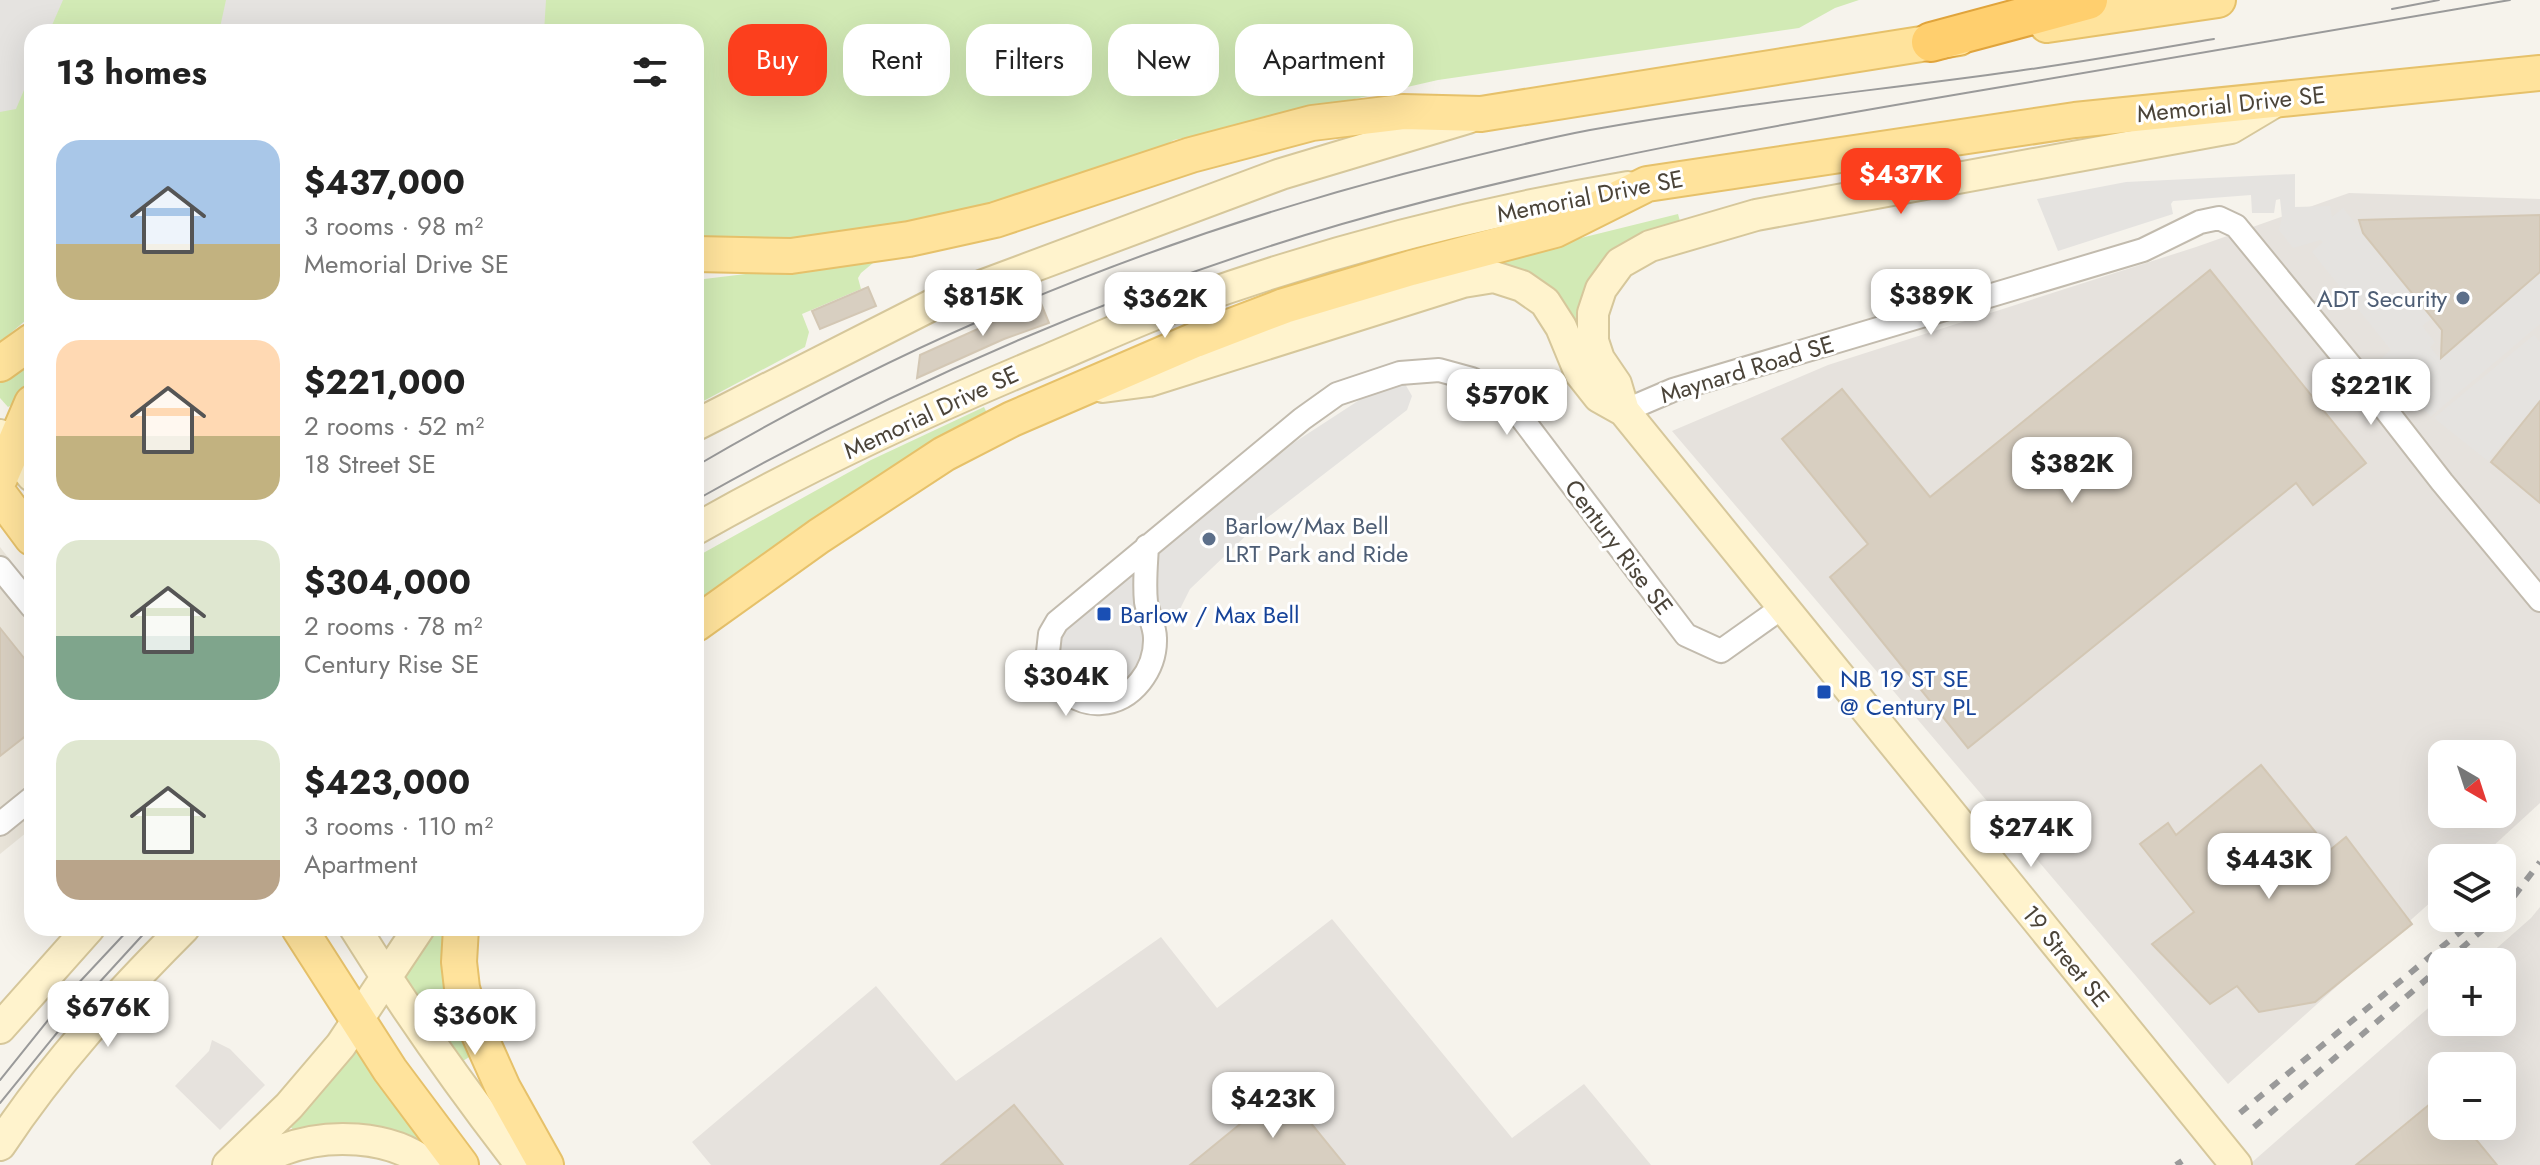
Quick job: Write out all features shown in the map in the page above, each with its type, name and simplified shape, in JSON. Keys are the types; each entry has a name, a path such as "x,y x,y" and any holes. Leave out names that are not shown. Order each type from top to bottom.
{"highway":[{"path":"1931,42 2088,0"}],"main road":[{"path":"704,421 938,302 1267,179 1481,114 2218,0"},
{"name":"Memorial Drive SE","path":"704,524 765,490 946,402 1188,301 1308,262 1428,230 1647,184 2075,120 2540,73"},
{"path":"1624,411 1616,384 1599,359 1593,341 1593,313 1601,289 1620,263 1650,246 1756,215 2231,128 2278,100"},
{"path":"704,254 791,256 909,239 995,220 1191,155 1312,123 1403,112 1481,114"},
{"path":"704,618 819,536 944,454 1073,390 1284,306 1555,230 1647,184"},
{"path":"1073,390 1149,381 1463,282 1494,277 1522,286 1545,302 1561,327 1580,373 1599,397 1624,411"},
{"path":"0,364 24,347"},
{"name":"19 Street SE","path":"1624,411 2236,1165"},
{"path":"0,486 17,461 24,434"},
{"path":"0,495 24,527"},
{"path":"0,1002 54,936"},
{"path":"0,1028 82,936"},
{"path":"0,1145 57,1066 127,985 176,936"},
{"path":"304,936 357,1021 461,1165"},
{"path":"360,936 387,979 521,1165"},
{"path":"228,1165 289,1106 341,1045 414,936"},
{"path":"461,936 459,962 469,1012 503,1088 546,1165"},
{"path":"253,1165 281,1150 321,1140 373,1141 419,1157 428,1165"}],"street":[{"name":"Maynard Road SE","path":"1624,411 1673,390 2143,250 2200,222 2219,218 2236,226 2540,600"},
{"name":"Century Rise SE","path":"1147,546 1144,576 1147,604 1156,636 1153,658 1142,682 1106,703 1089,704 1055,684 1046,670 1050,634 1057,622 1147,546 1302,419 1337,394 1400,373 1439,370 1472,379 1511,404 1686,635 1721,651 1783,607"},
{"path":"0,568 24,597"},
{"path":"0,824 24,804"}],"shaded area":[{"path":"0,0 63,0 52,24 24,24 24,90 16,109 0,112"},
{"path":"226,0 546,0 544,24 221,24"},
{"path":"2295,174 2295,207 2330,206 2332,217 2343,208 2432,318 2422,326 2435,342 2430,347 2439,358 2456,348 2540,272 2540,324 2431,416 2421,407 2422,401 2408,376 2397,377 2382,358 2391,350 2312,252 2323,242 2320,240 2293,248 2279,230 2282,218 2280,199 2276,200 2274,213 2252,213 2251,195 2173,201 2173,214 2058,251 2037,199 2126,182"},
{"path":"2349,193 2540,199 2540,803 2516,825 2516,740 2428,740 2428,828 2513,828 2495,844 2428,844 2428,905 2228,1084 1672,431 1828,365 2196,247"},
{"path":"2534,335 2540,342 2540,400 2488,461 2434,418"},
{"name":"Barlow/Max Bell LRT Park and Ride","path":"1404,382 1412,396 1407,410 1254,528 1190,589 1179,611 1147,627 1145,653 1131,681 1113,692 1089,691 1070,682 1061,670 1057,650 1066,627 1295,442 1364,397"},
{"path":"0,547 24,578 24,834 0,854"},
{"path":"2540,907 2540,1165 2249,1165 2428,1008 2428,1036 2516,1036 2516,948 2497,948"},
{"path":"1332,919 1512,1138 1584,1084 1651,1165 711,1165 692,1142 876,986 956,1081 1161,937 1217,1008"},
{"path":"212,1040 230,1049 265,1085 220,1130 175,1086 209,1051"}],"green space":[{"path":"0,0 1859,0 1835,8 1799,28 1413,86 1413,24 1235,24 1235,96 1368,96 1174,140 1125,168 924,221 799,240 704,236 704,24 24,24 24,322 0,342"},
{"path":"1678,214 1681,225 1582,318 1575,320 1569,308 1552,291 1497,266 1496,259"},
{"path":"879,258 858,278 861,289 802,314 809,332 805,347 704,401 704,279"},
{"path":"24,364 24,391 16,407 8,407 0,398 0,378"},
{"path":"984,407 988,415 704,600 704,553 871,460"},
{"path":"428,936 447,936 472,1055 463,1061 404,978"},
{"path":"356,1049 422,1135 416,1143 296,1133 290,1126"}],"building":[{"name":"ADT Security","path":"2540,215 2540,272 2441,358 2442,330 2363,233 2359,220"},
{"path":"2210,270 2366,463 2313,505 2296,483 1968,748 1830,577 1868,544 1782,439 1842,389 1930,497"},
{"path":"868,287 876,306 820,329 812,311"},
{"path":"1040,301 1049,323 1004,339 917,378 920,355"},
{"path":"2540,401 2540,503 2491,462"},
{"path":"0,628 24,658 24,737 0,756"},
{"path":"2261,765 2330,850 2346,837 2412,924 2315,1002 2259,1012 2237,986 2210,1004 2152,944 2194,912 2140,844 2168,823 2176,835"},
{"path":"1283,1089 1345,1165 1190,1165"},
{"path":"1014,1105 1063,1165 941,1165"},
{"path":"2428,1106 2428,1140 2476,1140 2497,1165 2356,1165"}],"tram line":[{"path":"2392,9 2439,0"},
{"path":"704,496 852,417 1011,343 1258,250 1425,201 1675,145 2510,0"},
{"path":"704,462 865,375 1039,296 1219,229 1310,200 1473,156 1590,130 1750,105 2042,67 2214,39"},
{"path":"0,1080 73,989 123,936"},
{"path":"0,1103 86,997 142,936"}],"railway":[{"path":"2516,894 2540,862"},
{"path":"2240,1113 2460,932"},
{"path":"2462,948 2480,932"},
{"path":"2254,1127 2428,978"},
{"path":"2176,1165 2182,1161"}],"place":[{"name":"ADT Security","path":"2463,298"},
{"name":"Barlow/Max Bell LRT Park and Ride","path":"1209,539"},
{"name":"Barlow / Max Bell","path":"1104,614"},
{"name":"NB 19 ST SE @ Century PL","path":"1824,692"}]}
